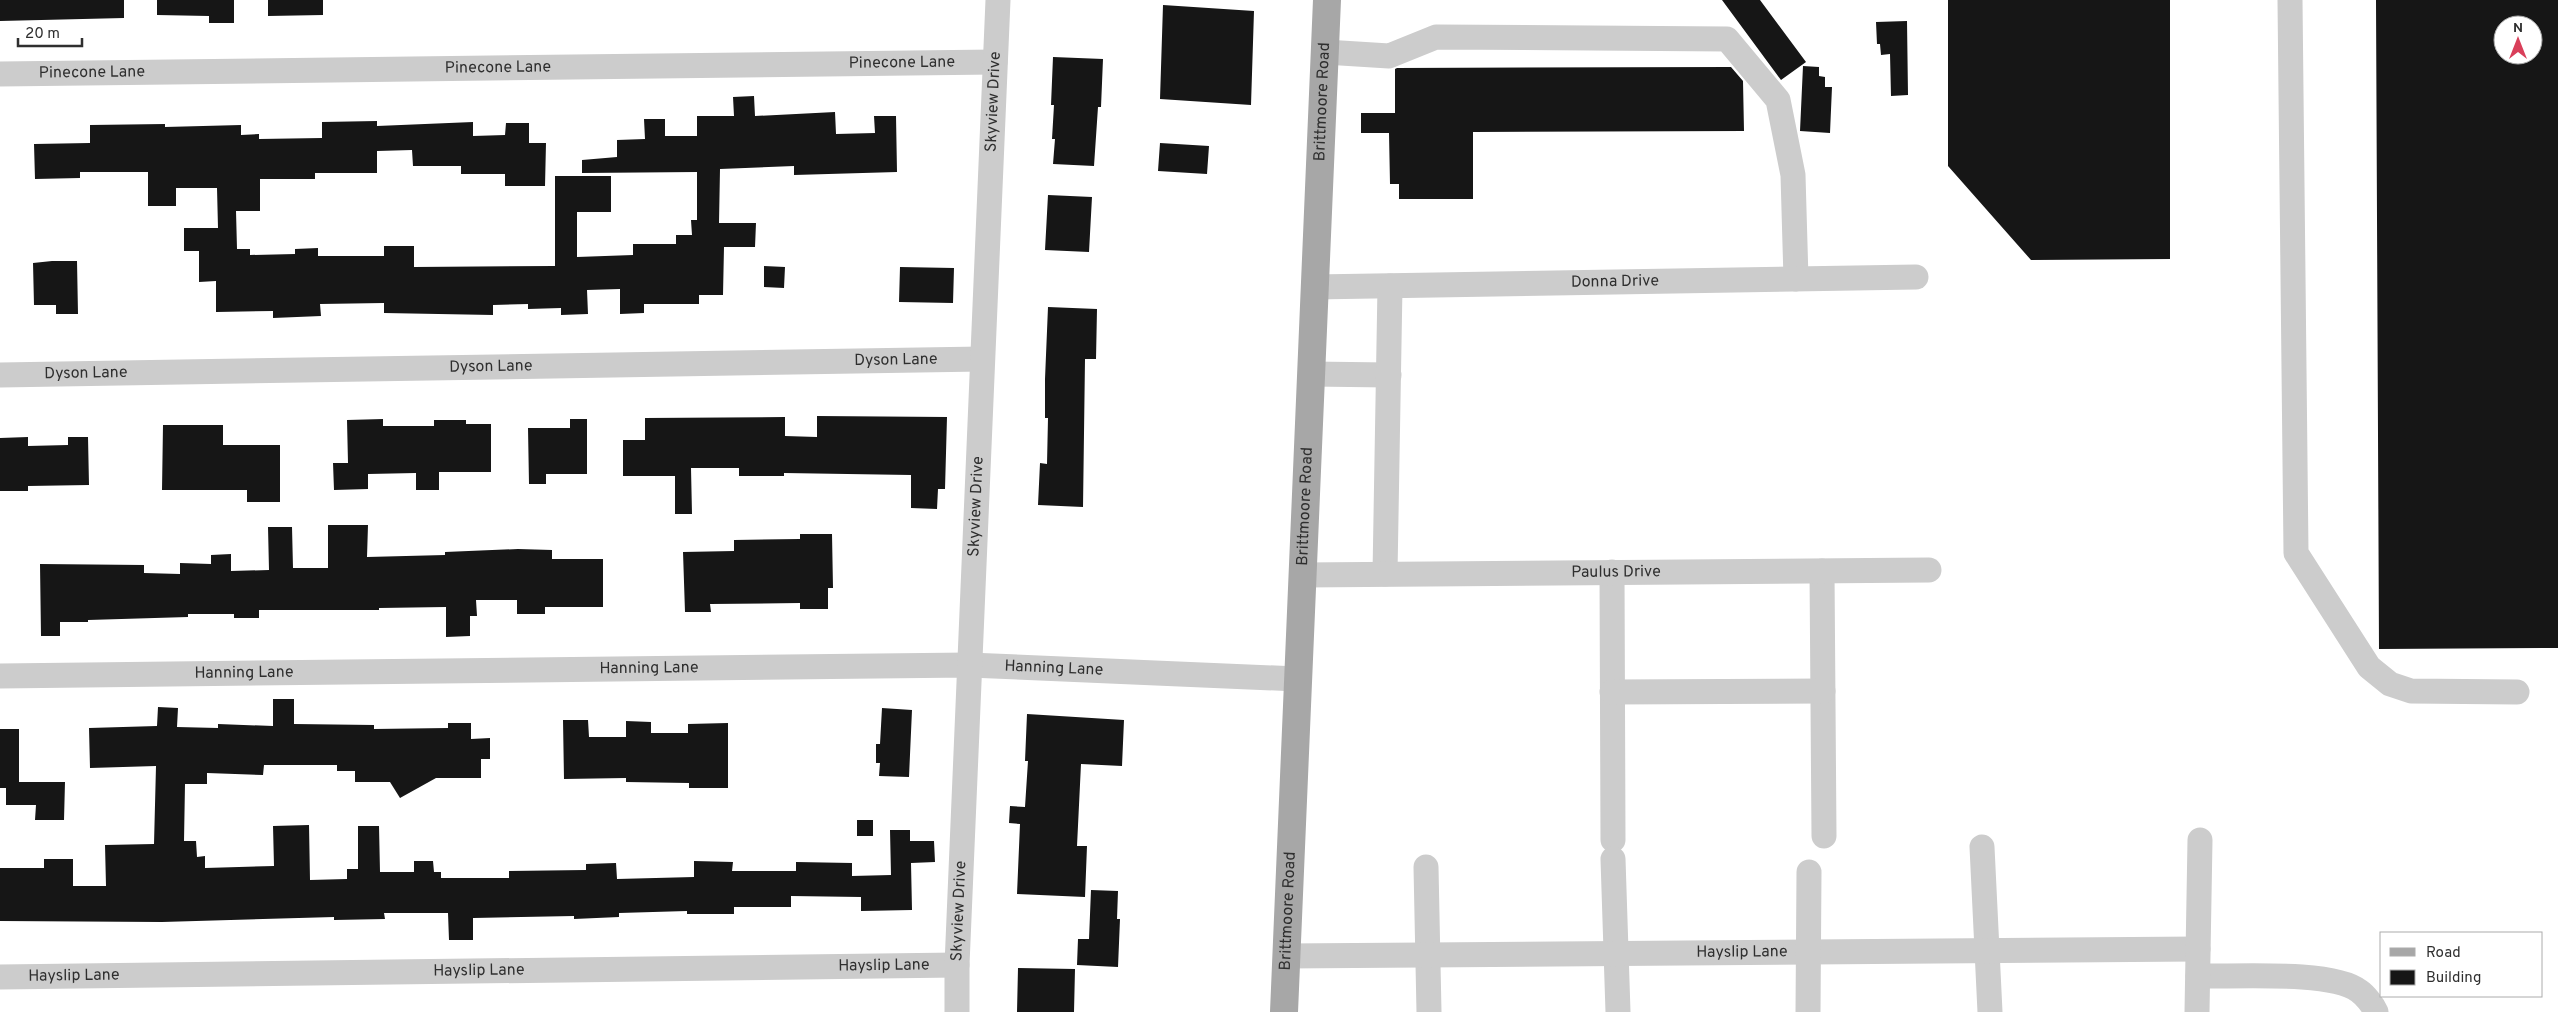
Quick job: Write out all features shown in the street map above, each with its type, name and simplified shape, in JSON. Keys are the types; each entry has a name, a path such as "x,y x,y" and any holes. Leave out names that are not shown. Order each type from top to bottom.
{"main road":[{"name":"Brittmoore Road","path":"1284,1012 1327,0"}],"street":[{"name":"Skyview Drive","path":"957,1012 957,965 998,0"},
{"path":"2290,0 2296,553 2369,666 2390,684 2411,690 2517,692"},
{"path":"1325,52 1389,56 1436,37 1727,39 1778,100 1793,175 1796,280"},
{"name":"Pinecone Lane","path":"0,74 995,62"},
{"name":"Donna Drive","path":"1314,287 1916,277"},
{"path":"1385,574 1390,286"},
{"name":"Dyson Lane","path":"0,375 982,359"},
{"path":"1310,374 1389,375"},
{"name":"Paulus Drive","path":"1302,575 1929,570"},
{"path":"1822,571 1824,836"},
{"path":"1612,572 1613,850 1618,1012"},
{"name":"Hanning Lane","path":"0,676 970,665 1297,679"},
{"path":"1612,692 1823,691"},
{"path":"2197,1012 2200,840"},
{"path":"1982,847 1990,1012"},
{"path":"1426,868 1429,1012"},
{"path":"1808,1012 1809,872"},
{"name":"Hayslip Lane","path":"1286,956 2198,949"},
{"name":"Hayslip Lane","path":"0,976 957,965"},
{"path":"2198,976 2318,978 2338,982 2359,990 2376,1012"}],"building":[{"path":"0,0 124,0 124,18 0,21"},
{"path":"157,0 234,0 234,23 209,23 209,16 157,15"},
{"path":"268,0 323,0 323,15 268,16"},
{"path":"1722,0 1760,0 1806,62 1781,80"},
{"path":"1948,0 2170,0 2170,259 2031,260 1948,166"},
{"path":"2376,0 2558,0 2558,648 2379,649"},
{"path":"1163,5 1254,11 1251,105 1160,99"},
{"path":"1907,21 1908,95 1891,96 1890,54 1881,55 1880,44 1877,44 1876,22"},
{"path":"1053,57 1103,59 1101,107 1098,107 1094,166 1053,164 1055,139 1052,139 1054,105 1051,105"},
{"path":"1803,66 1819,67 1819,76 1825,77 1825,87 1832,87 1830,133 1800,131"},
{"path":"1731,67 1743,81 1744,131 1473,132 1473,199 1399,199 1399,184 1390,184 1389,133 1361,133 1361,113 1395,113 1395,69 1397,68"},
{"path":"754,96 755,116 835,112 836,134 875,133 874,116 896,116 897,172 794,175 794,166 720,169 719,223 756,223 755,247 724,247 723,295 699,295 699,304 644,304 644,313 620,314 620,289 587,290 588,314 561,315 561,308 528,309 528,304 493,305 493,315 384,313 384,303 320,304 321,316 273,318 273,311 216,312 216,281 199,282 199,251 184,251 184,228 218,228 217,188 176,188 176,206 148,206 148,172 80,172 80,178 35,179 34,144 90,143 90,125 165,124 165,127 241,125 241,135 259,134 259,139 322,138 322,122 377,121 377,126 473,122 473,136 505,135 506,123 529,123 529,143 546,143 545,186 505,186 505,174 461,174 461,166 413,166 412,150 377,151 377,173 315,173 315,179 260,179 260,211 236,211 237,249 250,249 250,255 295,254 295,249 318,248 318,256 384,256 384,246 414,246 414,267 555,266 555,176 611,176 611,212 577,212 577,257 633,255 633,244 676,244 676,235 692,235 691,220 697,220 697,172 582,173 582,160 617,157 617,140 645,139 644,119 665,119 665,136 697,136 697,116 734,116 733,97"},
{"path":"1160,143 1209,146 1207,174 1158,171"},
{"path":"1048,195 1092,197 1089,252 1045,250"},
{"path":"77,261 78,314 56,314 56,305 34,305 33,263"},
{"path":"764,266 785,267 784,288 764,287"},
{"path":"900,267 954,268 953,303 899,302"},
{"path":"1048,307 1097,309 1096,359 1085,359 1083,507 1038,505 1040,463 1047,464 1048,418 1045,418 1045,379"},
{"path":"817,416 947,417 945,489 938,489 937,509 911,508 911,475 784,473 784,476 739,476 739,468 691,468 692,514 675,514 675,476 623,476 623,440 645,440 645,418 785,417 785,436 817,437"},
{"path":"383,419 383,426 434,426 434,420 466,420 466,424 491,424 491,472 439,472 439,490 416,490 416,473 368,474 368,489 334,490 333,463 348,463 347,420"},
{"path":"570,419 587,419 587,474 546,474 546,484 529,484 528,428 570,428"},
{"path":"163,425 223,425 223,445 280,445 280,502 247,502 247,490 162,490"},
{"path":"28,437 28,446 68,445 68,437 88,437 89,485 28,486 28,491 0,491 0,438"},
{"path":"328,525 368,525 367,557 445,555 445,552 518,549 552,550 552,559 603,559 603,607 545,607 545,614 517,614 517,600 476,600 477,616 470,616 470,636 446,637 446,607 379,608 379,610 259,610 259,618 234,618 234,614 188,614 188,617 60,622 60,636 41,636 40,564 144,565 144,573 180,574 180,563 211,564 211,555 231,554 231,571 269,570 268,527 292,527 293,568 328,568"},
{"path":"800,534 832,534 833,588 828,588 828,609 800,609 800,603 710,604 711,612 685,612 683,552 734,551 734,540 800,539"},
{"path":"273,699 294,699 294,724 374,725 374,729 448,728 448,723 471,723 471,739 490,738 490,759 481,759 481,778 436,778 400,798 390,782 355,782 355,771 337,771 337,765 264,765 263,775 207,773 207,784 185,784 184,841 196,841 197,857 205,856 205,868 274,866 273,826 309,825 310,880 347,879 347,869 358,869 358,826 379,826 380,872 414,872 414,861 433,861 434,872 441,872 441,878 509,878 509,871 586,870 586,864 616,863 617,879 694,877 694,861 733,862 732,871 796,871 796,862 852,863 852,876 891,875 890,830 910,830 910,841 934,841 935,862 911,863 912,910 861,911 861,897 791,896 791,907 734,907 734,914 687,914 687,911 619,913 619,917 574,919 574,916 473,918 473,940 449,940 448,913 384,913 385,919 334,920 334,917 162,922 0,921 0,868 44,868 44,859 73,859 73,886 106,886 105,845 154,844 156,766 90,768 89,728 157,726 158,707 178,708 177,727 218,728 218,724 273,726"},
{"path":"882,708 912,710 909,777 879,776 880,763 876,763 876,744 880,744"},
{"path":"1027,714 1124,720 1122,766 1081,764 1077,846 1087,846 1085,897 1017,894 1020,824 1009,823 1010,806 1025,807 1028,761 1025,761"},
{"path":"563,720 588,720 589,737 626,737 626,721 651,722 651,733 688,733 688,724 728,723 728,788 689,788 689,783 626,782 626,778 564,779"},
{"path":"0,729 19,729 19,782 65,782 64,820 35,820 36,805 6,805 6,788 0,788"},
{"path":"857,820 873,820 873,836 857,836"},
{"path":"1091,890 1118,891 1117,919 1120,919 1118,967 1077,965 1078,939 1089,939"},
{"path":"1018,968 1075,969 1074,1012 1017,1012"}]}
